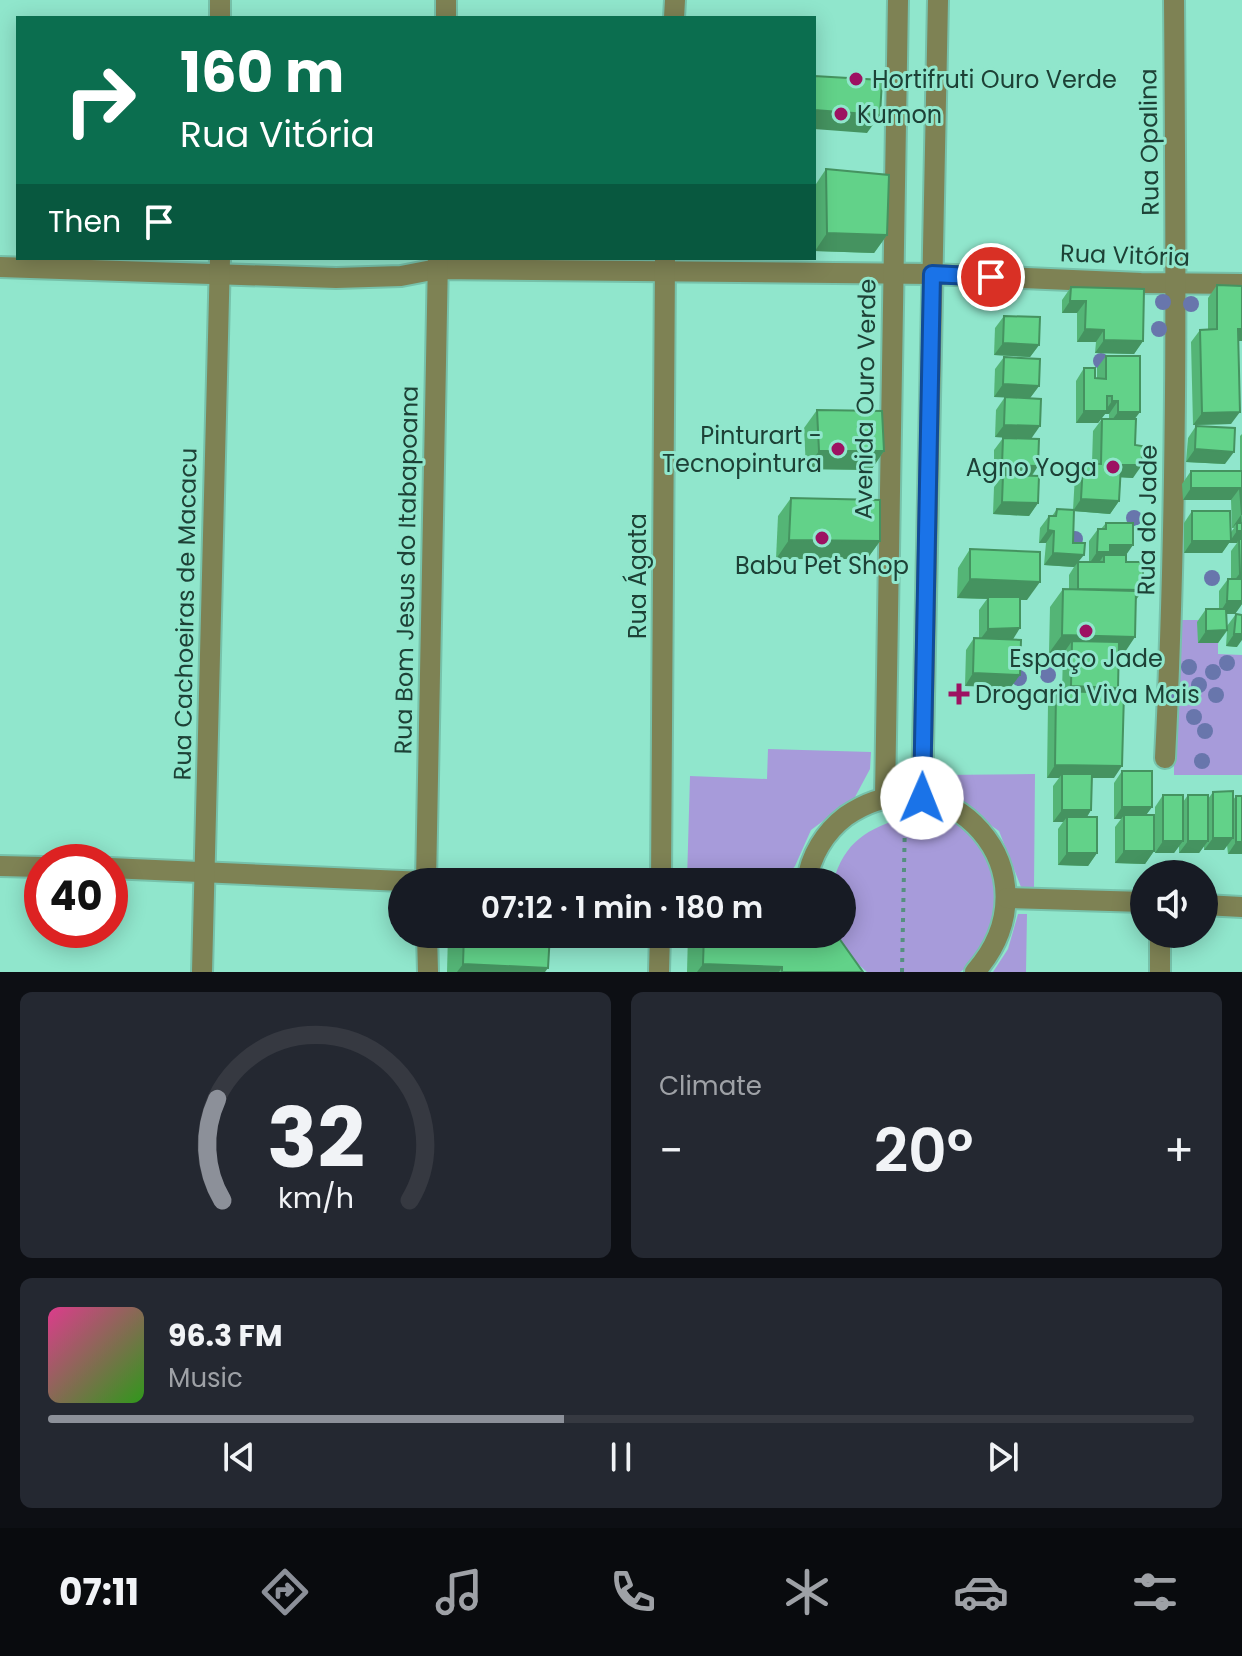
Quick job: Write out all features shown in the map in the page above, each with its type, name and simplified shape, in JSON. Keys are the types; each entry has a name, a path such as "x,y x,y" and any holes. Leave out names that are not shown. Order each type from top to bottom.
{"street":[{"name":"Avenida Ouro Verde","path":"885,798 898,0"},
{"path":"922,798 938,0"},
{"name":"Rua Opalina","path":"1174,0 1177,283"},
{"name":"Rua Vitória","path":"0,267 220,266 388,277 437,263 665,264 1242,284"},
{"name":"Rua Bom Jesus do Itabapoana","path":"426,868 437,263"},
{"name":"Rua Ágata","path":"661,868 665,264"},
{"name":"Rua Cachoeiras de Macacu","path":"202,972 220,266"},
{"name":"Rua do Jade","path":"1165,758 1171,654 1177,283"},
{"path":"809,868 819,845 836,823 859,808 885,798 922,798 949,806 973,822 991,844 1003,870 1007,898 1004,919 998,939 975,972"},
{"path":"0,866 24,867"},
{"path":"128,869 388,880"},
{"path":"1007,898 1130,902"},
{"path":"1218,906 1242,907"},
{"path":"427,948 428,972"},
{"path":"659,972 660,948"},
{"path":"1160,948 1160,972"}],"shaded area":[{"path":"1176,620 1199,620 1198,643 1218,643 1218,654 1242,655 1242,775 1174,775"},
{"path":"768,749 871,752 870,769 855,797 811,830 793,868 687,868 690,776 767,779"},
{"path":"1035,774 1034,887 1021,887 999,831 943,793 943,775"},
{"path":"905,817 954,823 967,830 981,847 1003,910 978,960 960,972 867,972 841,949 856,948 856,868 838,868 851,847 879,826"},
{"path":"1018,914 1027,914 1026,972 993,972 1008,949"}],"building":[{"path":"816,76 882,80 880,115 816,110"},
{"path":"826,169 889,175 887,235 827,233"},
{"path":"1217,285 1242,286 1242,329 1238,329 1240,412 1202,413 1200,330 1217,329"},
{"path":"1071,287 1144,289 1143,341 1104,340 1104,330 1085,329 1086,301 1070,301"},
{"path":"1004,316 1040,317 1039,345 1003,343"},
{"path":"1106,356 1140,356 1140,412 1118,412 1118,401 1112,401 1112,396 1107,396 1107,411 1084,411 1084,368 1095,368 1095,378 1106,379"},
{"path":"1004,357 1040,359 1039,386 1003,384"},
{"path":"1005,397 1041,399 1040,426 1004,425"},
{"path":"817,410 882,411 884,451 819,451"},
{"path":"1102,419 1136,419 1135,445 1142,446 1142,465 1121,465 1119,501 1081,499 1083,463 1101,464"},
{"path":"1196,426 1235,428 1234,452 1195,449"},
{"path":"1003,438 1039,439 1038,466 1002,465"},
{"path":"1191,471 1242,471 1242,515 1240,488 1191,488"},
{"path":"1003,475 1039,476 1038,503 1002,502"},
{"path":"791,498 880,500 880,541 789,540"},
{"path":"1057,509 1074,510 1073,543 1085,543 1084,555 1053,553 1054,531 1048,530 1049,516 1056,516"},
{"path":"1192,511 1230,511 1231,541 1192,541"},
{"path":"1106,523 1133,523 1133,545 1110,545 1110,552 1097,552 1098,529 1106,529"},
{"path":"1239,539 1242,539 1242,573 1240,573"},
{"path":"970,549 1040,552 1040,582 970,579"},
{"path":"1104,555 1126,555 1126,562 1143,562 1143,590 1078,589 1078,562 1104,562"},
{"path":"1228,579 1242,579 1242,601 1227,601"},
{"path":"1063,589 1136,591 1135,637 1062,635"},
{"path":"988,597 1020,597 1020,628 988,629"},
{"path":"1206,609 1226,609 1227,630 1206,631"},
{"path":"1236,614 1242,615 1242,634 1234,634"},
{"path":"974,638 1021,640 1020,675 973,673"},
{"path":"1072,641 1119,642 1118,688 1071,686"},
{"path":"1056,691 1124,693 1122,766 1055,765"},
{"path":"1122,771 1152,771 1152,807 1122,807"},
{"path":"1062,774 1092,774 1091,810 1062,810"},
{"path":"1233,791 1233,838 1213,838 1213,792"},
{"path":"1163,795 1183,795 1183,841 1163,841"},
{"path":"1188,795 1208,795 1208,841 1188,841"},
{"path":"1236,796 1242,796 1242,842 1236,842"},
{"path":"1124,815 1154,815 1154,851 1124,851"},
{"path":"1067,817 1097,817 1097,853 1067,853"},
{"path":"464,948 549,948 548,968 463,964"},
{"path":"704,948 846,948 863,972 782,972 782,967 703,964"}],"place":[{"name":"Hortifruti Ouro Verde","path":"856,79"},
{"name":"Kumon","path":"841,114"},
{"name":"Pinturart - Tecnopintura","path":"838,449"},
{"name":"Agno Yoga","path":"1113,467"},
{"name":"Babu Pet Shop","path":"822,538"},
{"name":"Espaço Jade","path":"1086,631"},
{"name":"Drogaria Viva Mais","path":"959,694"}],"route":[{"path":"922,798 932,274 991,277"}]}
